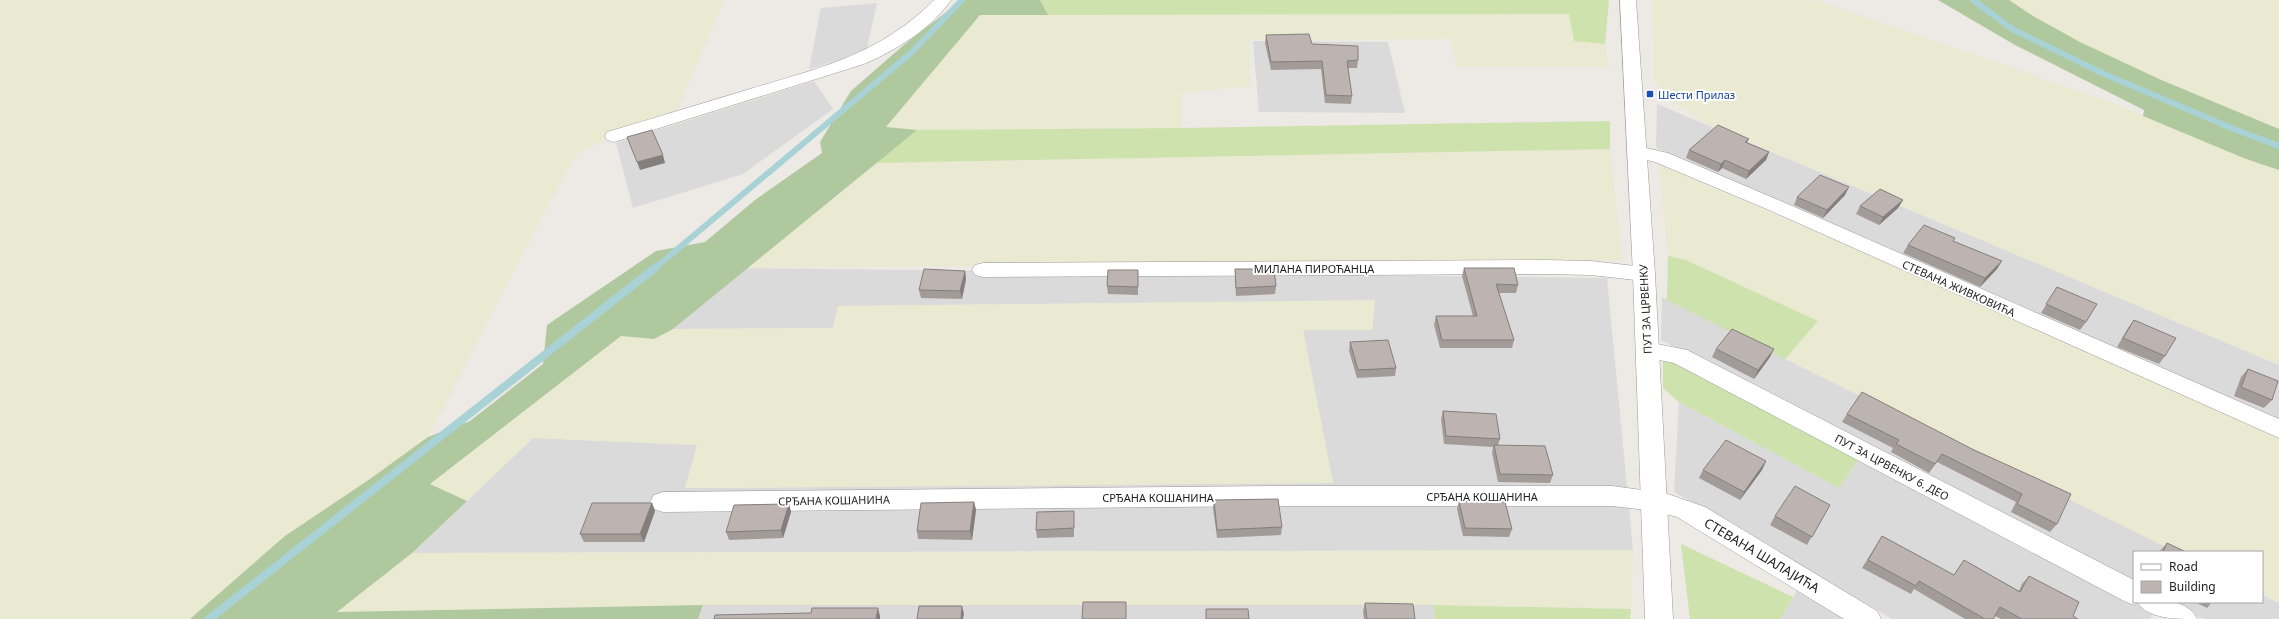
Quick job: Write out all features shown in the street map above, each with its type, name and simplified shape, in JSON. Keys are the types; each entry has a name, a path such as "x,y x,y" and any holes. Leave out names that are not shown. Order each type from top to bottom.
{"street":[{"path":"614,136 842,67 874,54 902,38 926,19 943,0"},
{"name":"ПУТ ЗА ЦРВЕНКУ","path":"1628,0 1644,274 1659,619"},
{"name":"СТЕВАНА ЖИВКОВИЋА","path":"1637,152 1661,158 1776,206 2279,429"},
{"name":"МИЛАНА ПИРОЋАНЦА","path":"983,270 1545,267 1591,268 1644,274"},
{"name":"ПУТ ЗА ЦРВЕНКУ 6. ДЕО","path":"1647,350 1679,356 2133,592"},
{"name":"СРЂАНА КОШАНИНА","path":"663,502 1276,496 1597,496 1653,500"},
{"name":"СТЕВАНА ШАЛАЈИЋА","path":"1653,500 1681,506 1696,514 1867,619"},
{"path":"2152,603 2183,619"}],"shaded area":[{"path":"877,3 866,52 809,69 821,8"},
{"path":"1253,41 1388,42 1405,113 1259,112"},
{"path":"814,81 833,109 743,174 633,208 616,143"},
{"path":"1657,104 2279,365 2279,419 1656,148"},
{"path":"746,268 1607,278 1633,550 412,553 533,438 698,445 685,488 1333,483 1303,330 1372,330 1375,301 838,306 834,328 673,329"},
{"path":"1662,297 2174,551 2133,551 2133,582 1661,340"},
{"path":"1679,402 1839,488 1859,459 2153,613 2150,619 1892,619 1674,492"},
{"path":"1797,590 1846,619 1781,619"},
{"path":"2263,595 2279,603 2279,619 2203,619 2172,603 2263,603"},
{"path":"703,605 1433,605 1435,619 698,619"}],"green space":[{"path":"0,0 724,0 674,117 614,136 577,154 550,201 428,437 370,479 285,536 190,619 0,619"},
{"path":"962,0 1040,0 1048,15 980,15 886,127 917,130 673,329 654,339 621,336 430,484 467,501 412,553 337,612 703,605 698,619 190,619 285,536 370,479 428,437 470,421 543,364 547,325 656,251 705,242 755,200 822,153 820,142 851,91 905,44"},
{"path":"1040,0 1609,0 1605,44 1574,41 1569,14 1048,15"},
{"path":"1653,0 1816,0 2113,103 2246,159 2279,170 2279,365 1713,127 1673,102 1654,79"},
{"path":"1938,0 2009,0 2033,16 2080,42 2159,79 2279,129 2279,170 2246,159 2143,116 2144,110 2015,45"},
{"path":"2009,0 2279,0 2279,129 2159,79 2080,42 2033,16"},
{"path":"1569,14 1574,41 1605,44 1609,67 1458,67 1450,39 1249,40 1250,86 1181,93 1182,128 917,130 885,127 980,15"},
{"path":"1610,121 1610,149 875,163 917,130 1182,128"},
{"path":"1610,149 1622,260 746,268 840,194 875,163"},
{"path":"1659,164 2279,433 2279,603 2263,595 2263,551 2174,551 1785,359 1818,321 1686,260 1668,256"},
{"path":"1668,256 1686,260 1818,321 1785,359 1667,300"},
{"path":"1375,300 1372,330 1303,330 1333,483 685,488 697,445 533,438 467,501 430,485 621,336 654,339 673,329 833,328 838,306"},
{"path":"1663,357 1859,459 1839,488 1679,402 1663,388"},
{"path":"1681,544 1793,597 1781,619 1690,619"},
{"path":"1633,550 1631,609 1433,605 703,605 337,612 412,553"},
{"path":"1433,605 1631,609 1630,619 1435,619"}],"building":[{"path":"1309,34 1312,44 1358,46 1358,60 1347,61 1352,96 1326,95 1322,61 1271,62 1266,35"},
{"path":"1718,125 1749,139 1745,142 1769,152 1749,171 1725,160 1721,164 1689,150"},
{"path":"652,130 663,155 637,162 627,137"},
{"path":"1820,175 1849,187 1827,210 1797,197"},
{"path":"1880,189 1903,200 1883,217 1860,206"},
{"path":"1924,225 1955,238 1953,241 2002,261 1985,278 1908,245"},
{"path":"1464,268 1514,268 1518,285 1496,284 1514,340 1442,340 1436,316 1477,316"},
{"path":"924,269 965,271 960,291 919,290"},
{"path":"1235,269 1274,269 1276,286 1236,288"},
{"path":"1108,270 1138,270 1138,287 1107,286"},
{"path":"2057,287 2097,304 2086,322 2046,304"},
{"path":"2134,320 2176,338 2165,356 2123,338"},
{"path":"1732,329 1774,349 1758,370 1716,349"},
{"path":"1388,340 1396,368 1358,370 1350,342"},
{"path":"2248,369 2278,381 2272,400 2241,387"},
{"path":"1862,392 1972,449 2071,494 2057,524 2017,504 2022,494 1942,454 1935,464 1896,444 1899,440 1847,414"},
{"path":"1443,411 1496,414 1500,439 1446,436"},
{"path":"1726,440 1766,461 1744,492 1703,470"},
{"path":"1494,445 1545,446 1553,475 1500,474"},
{"path":"1795,486 1830,505 1812,537 1775,516"},
{"path":"1278,499 1282,527 1217,530 1214,500"},
{"path":"1459,501 1505,502 1512,529 1465,528"},
{"path":"974,502 970,531 917,531 921,503"},
{"path":"592,503 652,503 640,534 580,534"},
{"path":"789,504 781,530 726,532 734,505"},
{"path":"1074,511 1074,528 1036,530 1037,512"},
{"path":"1882,536 1954,575 1964,560 2020,592 2029,576 2079,602 2073,616 2078,619 2022,619 2000,607 1993,619 1985,619 1919,581 1916,586 1868,560"},
{"path":"2167,543 2184,551 2163,551"},
{"path":"1083,602 1126,602 1126,619 1082,619"},
{"path":"1365,603 1413,604 1415,619 1367,619"},
{"path":"919,606 962,606 961,619 917,619"},
{"path":"812,608 878,608 876,619 714,619 715,615 811,613"},
{"path":"1206,609 1248,609 1249,619 1206,619"}],"waterway":[{"path":"655,268 911,53 962,0"},
{"path":"1973,0 2012,29 2102,73 2236,130 2279,146"},
{"path":"209,619 656,267"}],"place":[{"name":"Шести Прилаз","path":"1650,94"}]}
